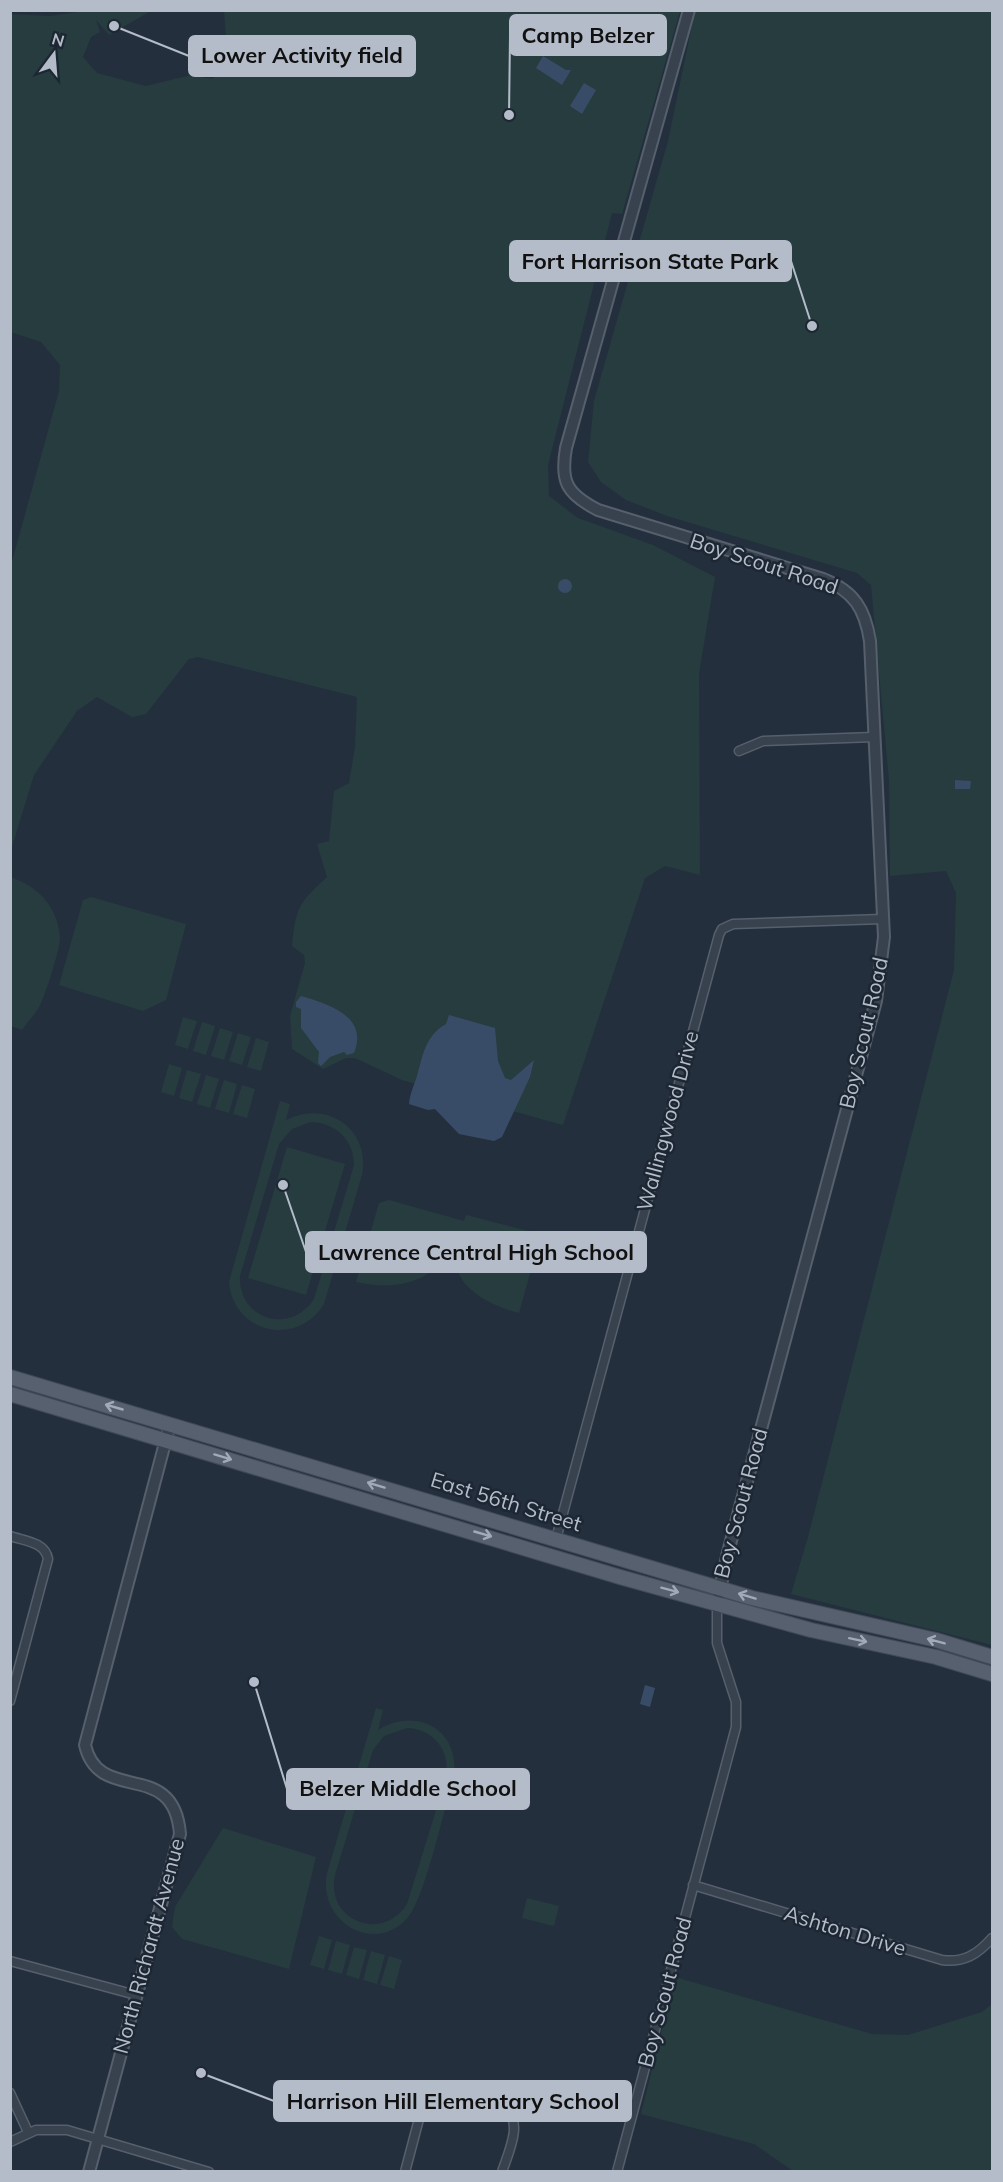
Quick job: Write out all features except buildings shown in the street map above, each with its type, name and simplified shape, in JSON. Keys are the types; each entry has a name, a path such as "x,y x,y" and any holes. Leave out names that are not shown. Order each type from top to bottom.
{"main road":[{"name":"East 56th Street","path":"10,1377 781,1606 936,1640 993,1657"},
{"name":"East 56th Street","path":"10,1394 811,1630 914,1652 993,1674"}],"street":[{"name":"Boy Scout Road","path":"617,2172 736,1723 736,1702 717,1643 719,1588 876,1000 883,963 870,641 863,609 849,593 833,583 608,514 572,494 564,480 566,448 689,10"},
{"path":"739,751 770,741 874,737"},
{"name":"Wallingwood Drive","path":"556,1539 722,929 733,924 883,919"},
{"name":"North Richardt Avenue","path":"90,2172 180,1834 179,1818 171,1800 158,1790 107,1775 97,1769 88,1756 85,1745 170,1424"},
{"path":"427,1518 432,1502"},
{"path":"10,1536 39,1545 45,1550 47,1561 11,1694"},
{"name":"Ashton Drive","path":"693,1885 942,1960 958,1960 974,1955 993,1938"},
{"path":"10,1961 136,1995"},
{"path":"405,2172 423,2101 432,2092 441,2090 505,2108 513,2116 514,2127 502,2172"},
{"path":"10,2093 28,2132"},
{"path":"10,2142 28,2132 56,2129 98,2138 209,2172"}],"green space":[{"path":"84,11 151,11 109,35 96,20 100,32 91,37 83,57 97,73 146,86 191,75 212,79 226,68 217,45 226,37 224,11 680,11 622,214 612,213 548,465 549,496 578,518 653,545 715,577 699,674 700,875 665,866 645,878 563,1125 402,1080 355,1058 346,1058 323,1069 292,1049 290,1016 305,963 304,955 292,946 295,923 304,900 327,877 317,844 329,841 334,791 349,783 355,747 357,697 198,657 189,659 146,714 132,717 97,697 77,711 34,775 11,850 11,565 59,391 60,365 41,342 11,332 11,14 50,16"},
{"path":"695,11 992,11 992,1645 791,1594 808,1537 954,970 956,893 946,871 890,876 889,781 871,585 857,573 667,516 626,500 601,482 588,462 594,401 668,141"},
{"path":"10,877 29,886 44,899 55,916 60,937 56,959 43,998 22,1030 11,1026"},
{"path":"91,897 186,924 166,1000 143,1011 59,985 83,900"},
{"path":"183,1017 197,1021 188,1049 175,1045"},
{"path":"202,1022 215,1026 206,1055 193,1051"},
{"path":"220,1028 233,1032 224,1060 211,1056"},
{"path":"238,1033 251,1037 242,1065 229,1061"},
{"path":"256,1038 269,1042 261,1071 247,1067"},
{"path":"169,1064 182,1068 174,1096 161,1092"},
{"path":"187,1070 201,1074 192,1102 179,1098"},
{"path":"206,1075 219,1079 210,1108 197,1104"},
{"path":"224,1080 237,1084 229,1113 215,1109"},
{"path":"242,1085 255,1089 247,1118 233,1114"},
{"path":"280,1101 290,1104 286,1120 301,1114 316,1113 343,1122 360,1144 363,1159 362,1175 324,1304 312,1318 298,1326 283,1330 268,1329 254,1323 242,1313 233,1299 229,1282","holes":["311,1122 320,1123 342,1134 351,1148 354,1165 314,1299 304,1310 292,1317 267,1318 247,1303 242,1291 240,1276 279,1144 292,1129"]},
{"path":"287,1147 345,1164 306,1295 248,1278"},
{"path":"389,1200 464,1221 466,1215 536,1233 539,1241 519,1313 487,1301 468,1286 456,1267 455,1255 458,1241 439,1266 415,1280 387,1285 356,1282 379,1203"},
{"path":"376,1708 383,1710 378,1730 393,1723 408,1721 422,1722 434,1728 444,1736 451,1748 454,1763 453,1780 428,1872 409,1916 396,1928 381,1933 366,1933 352,1928 340,1919 331,1906 326,1891 327,1873","holes":["407,1728 417,1729 433,1737 443,1751 446,1759 446,1778 407,1904 397,1916 384,1922 371,1924 358,1921 347,1915 339,1904 334,1891 335,1875 373,1750 384,1736"]},
{"path":"223,1828 316,1857 289,1969 182,1939 172,1927 175,1907"},
{"path":"527,1898 559,1906 554,1926 522,1918"},
{"path":"319,1936 332,1940 324,1969 310,1965"},
{"path":"336,1941 350,1945 342,1974 328,1970"},
{"path":"354,1947 367,1950 359,1979 346,1975"},
{"path":"371,1951 385,1955 377,1984 363,1980"},
{"path":"389,1956 402,1960 394,1989 380,1985"},
{"path":"675,1977 872,2034 908,2035 982,2012 992,2004 992,2171 793,2171 754,2144 641,2114"}],"water":[{"path":"543,56 566,70 571,70 562,85 536,68"},
{"path":"584,83 596,90 582,114 570,106"},
{"path":"565,579 570,581 572,586 570,591 565,593 560,591 558,586 560,581"},
{"path":"955,780 971,781 970,789 955,789"},
{"path":"301,996 334,1008 351,1021 356,1030 357,1040 354,1053 347,1055 344,1052 330,1057 321,1066 318,1063 319,1052 301,1028 301,1009 296,1007 296,1002"},
{"path":"449,1015 495,1028 498,1061 505,1078 511,1080 534,1060 530,1077 502,1137 494,1141 459,1134 435,1109 428,1110 409,1104 429,1040 446,1024"},
{"path":"645,1685 655,1688 650,1707 640,1704"}],"place":[{"name":"Lower Activity field","path":"114,26"},
{"name":"Camp Belzer","path":"509,115"},
{"name":"Fort Harrison State Park","path":"812,326"},
{"name":"Lawrence Central High School","path":"283,1185"},
{"name":"Belzer Middle School","path":"254,1682"},
{"name":"Harrison Hill Elementary School","path":"201,2073"}]}
